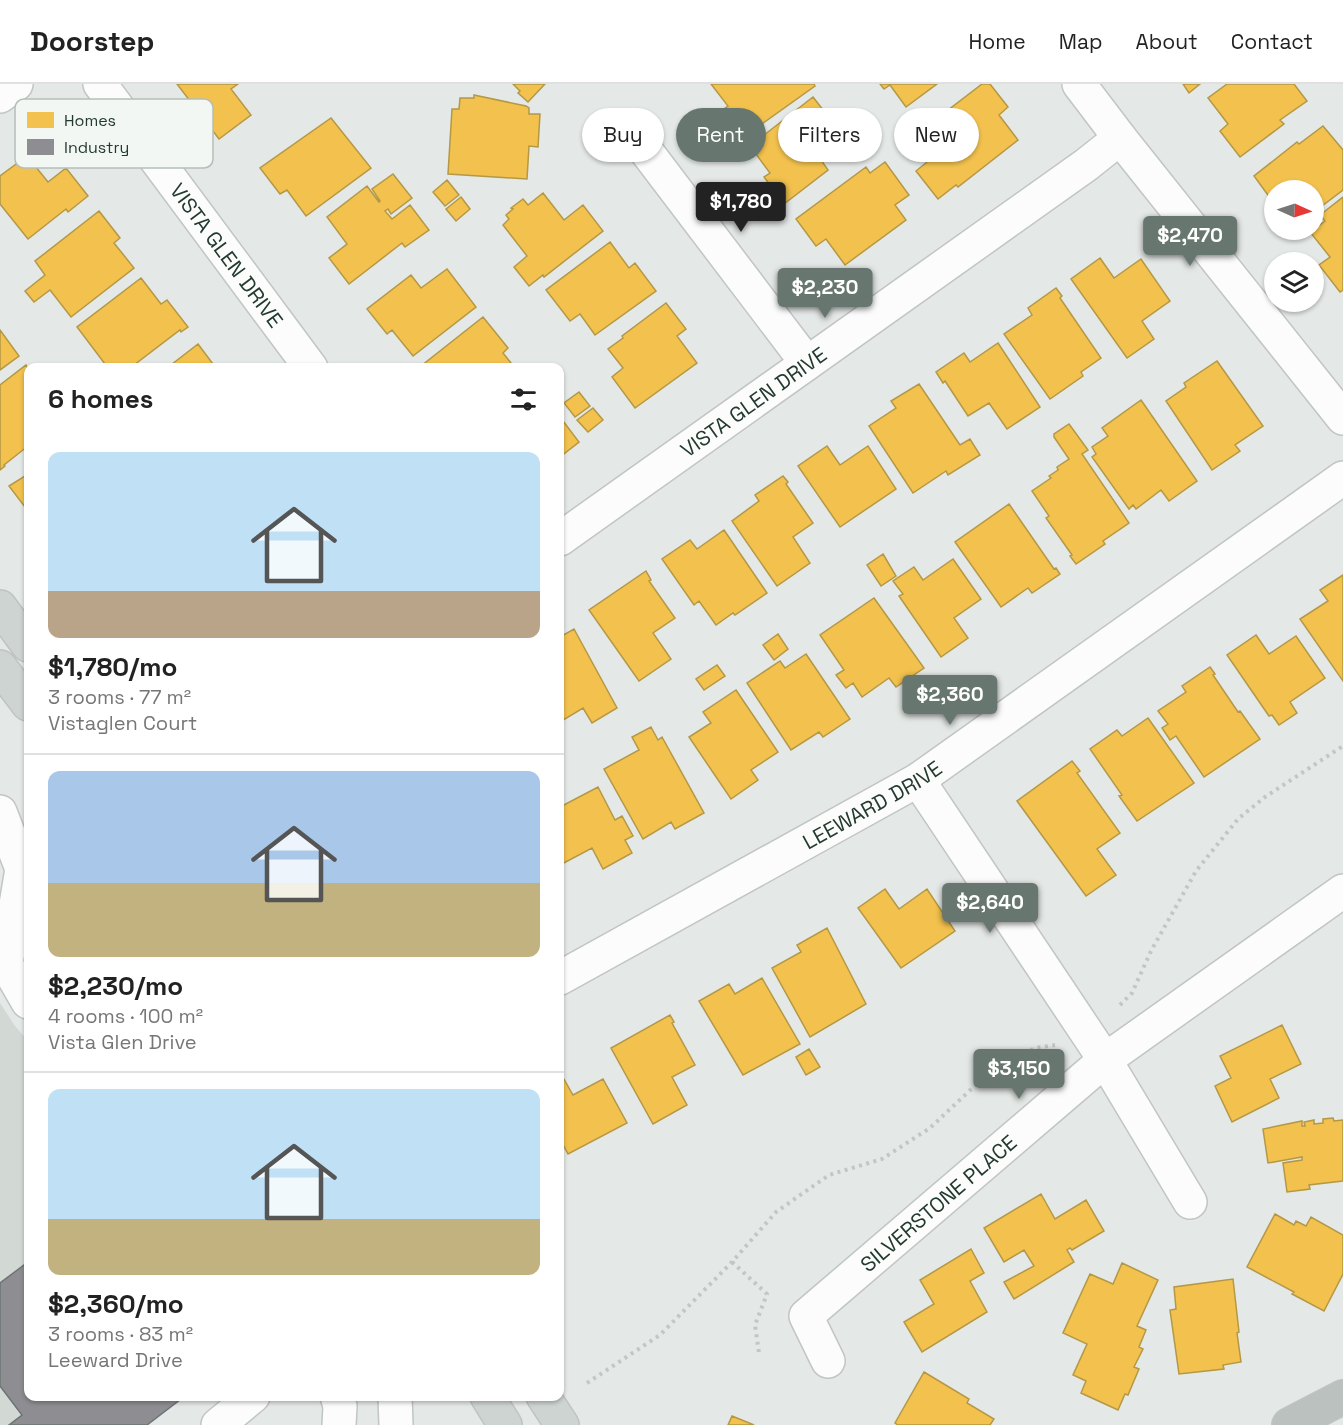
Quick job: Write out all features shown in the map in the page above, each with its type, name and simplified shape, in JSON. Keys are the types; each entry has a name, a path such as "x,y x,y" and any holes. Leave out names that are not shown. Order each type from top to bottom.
{"highway":[{"path":"1289,1425 1343,1397"}],"main road":[{"path":"0,607 24,640"},
{"path":"0,667 24,699"},
{"path":"491,1401 505,1425"},
{"path":"546,1401 562,1425"}],"street":[{"path":"0,96 16,84"},
{"name":"VISTA GLEN DRIVE","path":"100,84 111,99"},
{"path":"1079,84 1343,418"},
{"name":"VISTA GLEN DRIVE","path":"564,536 1086,165 1120,138"},
{"path":"654,162 807,363"},
{"name":"VISTA GLEN DRIVE","path":"162,168 307,363"},
{"name":"LEEWARD DRIVE","path":"564,976 918,780 1343,478"},
{"path":"918,780 1105,1060 1190,1202"},
{"path":"0,812 22,869 6,964 24,995"},
{"name":"SILVERSTONE PLACE","path":"828,1361 806,1316 1105,1060 1343,891"},
{"path":"218,1425 248,1401"},
{"path":"338,1401 339,1425"},
{"path":"395,1401 396,1425"}],"path":[{"path":"1124,1002 1132,993 1151,951 1196,871 1238,819 1265,797 1343,746"},
{"path":"587,1383 660,1335 732,1262 776,1212 829,1175 882,1159 930,1128 1000,1062 1036,1048 1061,1044"},
{"path":"732,1262 767,1294 755,1325 759,1353"}],"shaded area":[{"path":"0,1003 24,1036 24,1401 48,1401 143,1425 0,1425"}],"building: Homes":[{"path":"177,84 238,84 231,89 251,115 219,139 213,131 213,99 188,99"},
{"path":"513,84 545,84 528,102 518,93 520,91"},
{"path":"711,84 814,84 815,86 784,108 778,108 778,112 766,121 766,108 725,108 728,106"},
{"path":"880,84 937,84 906,107 890,85 884,89"},
{"path":"982,84 990,84 1008,107 999,115 1018,140 958,187 956,185 938,199 916,171 927,162 979,162 979,108 951,108"},
{"path":"1183,84 1200,84 1189,93"},
{"path":"1227,84 1294,84 1307,101 1280,120 1284,124 1240,157 1220,131 1228,124 1208,98"},
{"path":"474,95 526,106 529,108 529,114 540,114 538,147 529,146 527,179 448,174 452,109 459,109 460,98 474,98"},
{"path":"813,97 822,108 799,108"},
{"path":"331,118 371,168 306,216 287,190 280,194 260,168"},
{"path":"778,124 778,162 822,162 828,170 784,204 764,177 770,173 762,162 766,162 766,134"},
{"path":"1323,126 1343,150 1343,190 1324,204 1324,180 1264,180 1264,190 1254,176 1297,142 1299,144"},
{"path":"885,162 909,195 895,205 906,220 845,265 826,239 816,246 796,219 866,167 870,173"},
{"path":"15,165 15,168 37,168 48,182 66,168 88,196 68,212 66,209 28,239 0,204 0,176"},
{"path":"393,174 412,198 391,214 388,209 385,211 392,219 410,205 429,230 405,247 402,243 349,284 329,258 347,244 327,217 367,186 379,202 372,189"},
{"path":"447,180 459,195 445,206 433,192"},
{"path":"543,193 564,220 583,205 603,231 529,286 514,267 527,256 503,225 509,219 506,215 513,209 511,208 523,199 528,205"},
{"path":"461,197 470,209 456,221 446,209"},
{"path":"1343,197 1343,290 1340,292 1324,271 1324,261 1330,257 1316,240 1324,240 1324,212"},
{"path":"99,211 120,238 114,243 134,268 71,317 50,290 34,302 25,291 45,275 35,261"},
{"path":"610,242 629,268 635,263 656,291 595,335 580,314 570,321 546,290"},
{"path":"1100,258 1114,278 1141,259 1170,301 1142,321 1154,339 1127,358 1071,279"},
{"path":"447,269 476,307 413,356 392,330 387,334 367,309 411,275 421,288"},
{"path":"141,278 161,304 167,300 188,327 181,332 180,330 137,363 104,363 77,327"},
{"path":"1056,288 1062,296 1060,298 1101,358 1081,372 1083,376 1050,399 1004,334 1032,315 1028,308"},
{"path":"666,303 686,329 677,336 697,363 635,408 612,377 623,368 608,349"},
{"path":"483,317 508,348 503,353 511,363 425,363"},
{"path":"0,330 19,356 0,370"},
{"path":"998,343 1040,407 1007,429 989,403 968,416 945,381 943,383 936,372 964,353 970,362"},
{"path":"198,344 212,363 173,363"},
{"path":"1217,361 1263,426 1235,445 1240,451 1212,470 1166,401 1186,387 1184,383"},
{"path":"24,367 24,449 0,470 0,385"},
{"path":"919,384 960,445 970,439 980,455 948,475 946,471 913,493 869,426 896,408 891,401"},
{"path":"579,392 590,406 575,417 564,403"},
{"path":"1141,400 1197,481 1169,501 1161,490 1136,509 1133,505 1129,509 1092,457 1096,454 1092,447 1108,436 1102,428"},
{"path":"593,408 603,420 588,432 577,420"},
{"path":"564,422 579,442 564,454"},
{"path":"1069,424 1088,450 1082,454 1129,523 1103,541 1105,544 1076,564 1046,518 1049,516 1032,491 1051,478 1049,476 1058,470 1057,467 1069,459 1054,434"},
{"path":"827,446 840,465 868,446 896,489 840,527 798,466"},
{"path":"783,476 813,523 793,537 810,563 777,586 732,521 759,501 755,495"},
{"path":"24,477 24,506 9,486"},
{"path":"1009,504 1054,569 1056,568 1060,574 1032,593 1028,588 1001,607 955,542"},
{"path":"724,530 767,593 716,625 699,601 694,605 662,559 690,540 697,549"},
{"path":"883,554 896,576 881,586 867,565"},
{"path":"953,559 981,599 954,618 968,638 941,657 899,596 903,594 893,581 914,567 923,580"},
{"path":"646,571 651,580 649,581 675,618 653,633 671,659 639,681 589,610"},
{"path":"1343,575 1343,681 1300,619 1328,601 1320,590"},
{"path":"874,598 924,668 896,687 889,678 862,697 853,683 846,688 836,675 844,670 820,635"},
{"path":"574,629 617,708 592,723 583,708 564,720 564,635"},
{"path":"778,634 788,649 774,660 763,645"},
{"path":"1256,635 1269,654 1296,636 1325,678 1290,702 1297,713 1279,725 1272,715 1269,716 1227,655"},
{"path":"806,654 850,719 823,737 819,732 791,750 747,683 780,661 785,668"},
{"path":"717,665 725,676 704,690 696,679"},
{"path":"1210,667 1238,712 1240,711 1260,739 1204,777 1176,736 1170,740 1162,728 1168,724 1158,711 1186,692 1182,686"},
{"path":"736,690 778,752 751,770 758,780 731,799 689,737 711,723 703,712"},
{"path":"1148,718 1194,783 1137,821 1090,749 1117,730 1122,736"},
{"path":"651,727 658,740 662,737 704,813 675,829 671,822 643,839 604,769 639,750 632,737"},
{"path":"1072,761 1080,771 1077,773 1120,833 1097,849 1116,875 1086,896 1017,801"},
{"path":"598,787 615,820 622,816 633,836 625,840 632,853 603,869 592,848 564,863 564,805"},
{"path":"885,889 899,909 927,889 955,931 901,968 858,908"},
{"path":"827,928 866,1004 810,1037 772,968 801,952 797,945"},
{"path":"762,978 800,1044 743,1075 699,1001 729,984 735,994"},
{"path":"670,1015 695,1065 672,1077 687,1105 653,1124 611,1048"},
{"path":"1282,1025 1301,1064 1270,1079 1279,1098 1232,1122 1215,1086 1231,1078 1220,1056"},
{"path":"809,1049 820,1067 806,1075 796,1057"},
{"path":"564,1079 573,1095 603,1079 627,1123 568,1154 564,1146"},
{"path":"1333,1118 1334,1121 1343,1120 1343,1181 1309,1185 1310,1189 1287,1192 1283,1163 1302,1160 1302,1157 1268,1163 1263,1129 1302,1121 1302,1126 1305,1126 1304,1122 1314,1120 1314,1124 1323,1123 1323,1119"},
{"path":"1041,1194 1055,1219 1086,1200 1104,1231 1072,1250 1070,1248 1067,1250 1074,1262 1014,1299 1004,1282 1034,1266 1024,1250 1004,1262 984,1228"},
{"path":"1275,1214 1294,1225 1296,1221 1306,1226 1311,1217 1343,1235 1343,1274 1324,1311 1247,1267"},
{"path":"971,1249 984,1273 970,1281 987,1312 922,1352 904,1322 934,1304 920,1280"},
{"path":"1122,1263 1158,1280 1137,1326 1146,1330 1139,1347 1143,1349 1134,1367 1139,1369 1128,1395 1125,1394 1118,1410 1081,1393 1086,1381 1073,1375 1087,1344 1063,1333 1090,1274 1113,1284"},
{"path":"1233,1279 1241,1362 1223,1365 1224,1369 1179,1374 1170,1310 1176,1309 1174,1287"},
{"path":"924,1372 969,1399 967,1403 994,1419 990,1425 898,1425 895,1423"},
{"path":"732,1416 754,1425 728,1425"}],"building: Industry":[{"path":"24,1265 24,1401 178,1401 147,1425 9,1425 22,1415 0,1386 0,1283"}]}
